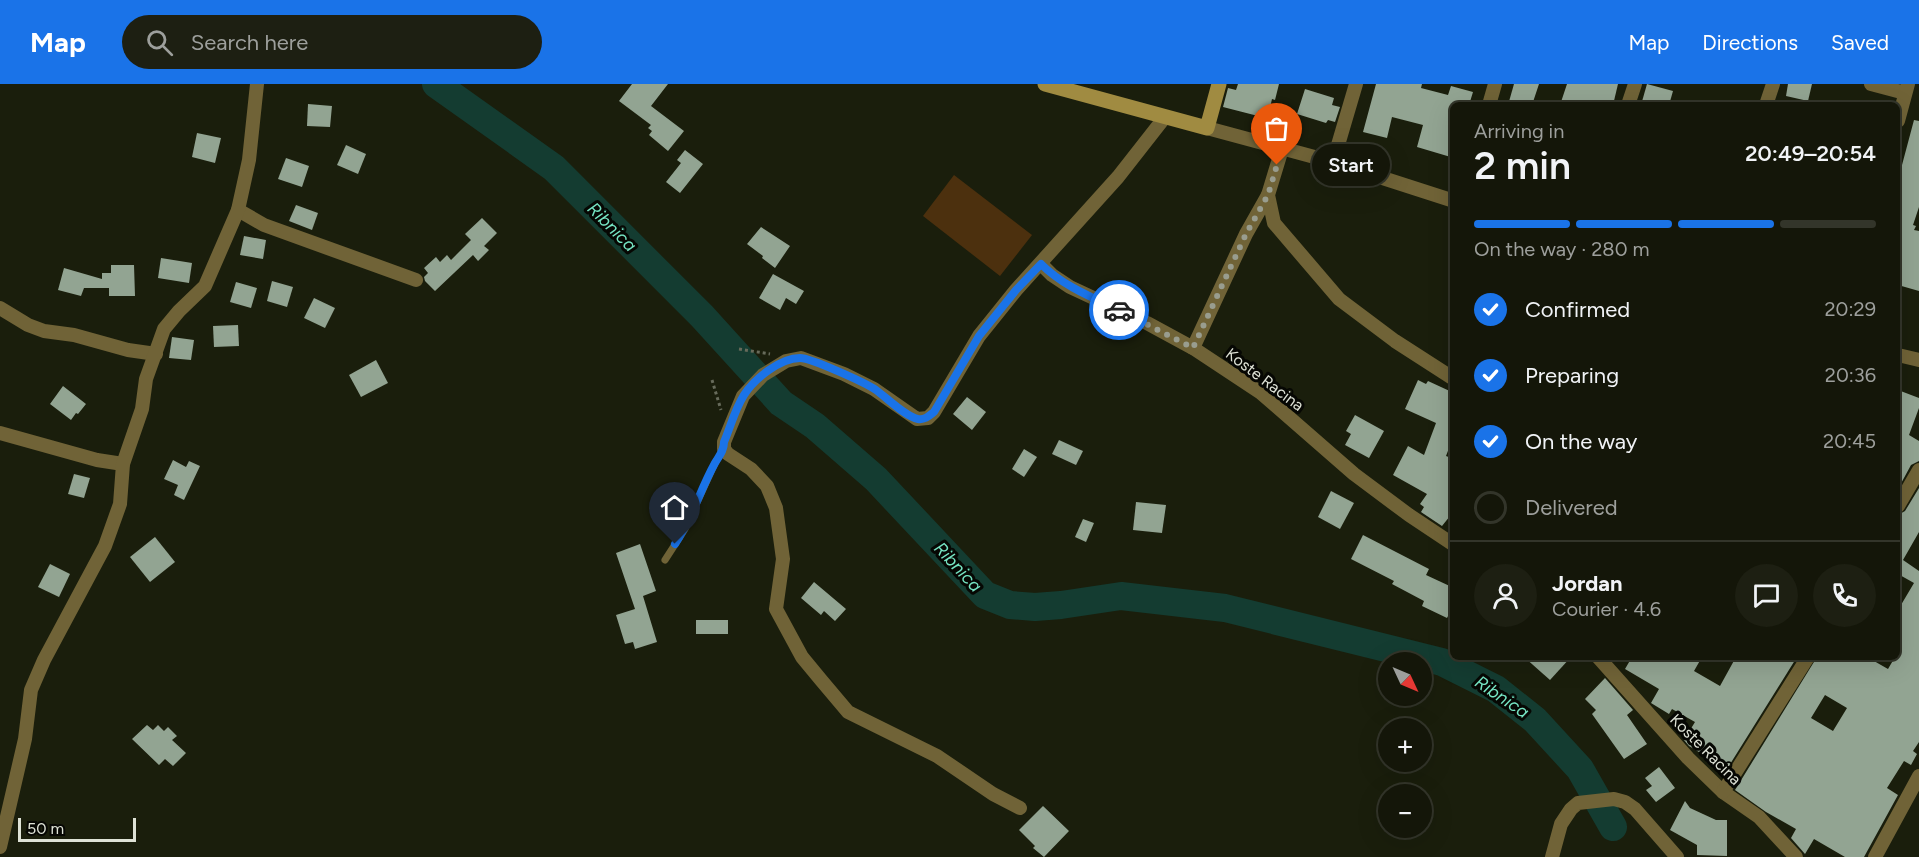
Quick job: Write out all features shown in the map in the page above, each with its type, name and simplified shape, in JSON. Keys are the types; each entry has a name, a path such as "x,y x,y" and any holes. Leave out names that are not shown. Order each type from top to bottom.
{"main road":[{"path":"1045,84 1079,88 1165,117 1207,128 1219,84"}],"street":[{"path":"1333,162 1356,84"},
{"path":"1490,102 1495,84"},
{"path":"1629,102 1635,84"},
{"path":"1767,102 1773,84"},
{"path":"1870,84 1906,89 1900,113"},
{"path":"0,847 25,739 31,690 44,660 105,546 120,504 123,464 142,409 146,379 168,324 206,284 238,210 249,160 257,85"},
{"path":"1020,808 993,794 937,756 848,712 802,657 776,609 783,559 777,508 767,486 751,469 728,454 724,449 724,442 743,396 763,375 786,361 801,358 844,374 874,389 917,419 928,418 934,412 979,336 1016,290 1118,177 1165,117"},
{"path":"1207,128 1333,162 1450,200"},
{"path":"1193,348 1246,234 1268,195 1282,149"},
{"path":"1268,195 1274,223 1339,298 1395,341 1450,376"},
{"path":"238,210 264,225 416,280"},
{"name":"Koste Racina","path":"1041,264 1070,287 1147,323 1193,348 1261,393 1354,474 1450,542"},
{"path":"0,308 28,325 44,331 74,335 128,350 156,354"},
{"path":"1900,355 1919,360"},
{"path":"0,433 97,460 123,464"},
{"path":"1900,503 1919,470"},
{"name":"Koste Racina","path":"1601,660 1688,758 1724,792 1759,817 1796,857"},
{"path":"1724,792 1806,660"},
{"path":"1875,857 1919,776"},
{"path":"1552,857 1561,824 1578,802 1614,799 1625,802 1635,809 1677,857"}],"lane":[{"path":"666,560 685,529 715,463 724,449"}],"shaded area":[{"path":"954,175 1032,235 1000,276 923,216"}],"building":[{"path":"632,84 668,84 651,106 684,131 668,151 649,135 652,131 648,128 651,125 619,101"},
{"path":"1238,84 1279,84 1269,112 1259,110 1258,116 1223,107 1228,88 1236,90"},
{"path":"1376,84 1422,84 1421,88 1448,95 1451,86 1473,92 1470,102 1450,102 1450,157 1417,147 1423,125 1392,117 1387,138 1363,132"},
{"path":"1514,84 1539,84 1533,102 1509,102"},
{"path":"1567,84 1618,84 1614,102 1561,102"},
{"path":"1647,84 1673,91 1670,102 1642,102"},
{"path":"1788,84 1812,84 1808,101 1786,96"},
{"path":"1305,89 1334,98 1332,105 1340,107 1335,122 1328,120 1326,123 1297,114"},
{"path":"308,104 332,106 330,127 307,126"},
{"path":"1914,120 1919,121 1919,207 1913,225 1916,226 1914,230 1919,231 1919,291 1900,286 1900,172"},
{"path":"197,133 221,138 215,163 192,157"},
{"path":"346,145 366,154 358,174 337,165"},
{"path":"685,150 703,164 680,193 666,182 681,163 677,160"},
{"path":"286,158 309,166 302,187 278,179"},
{"path":"296,205 318,213 312,230 289,221"},
{"path":"482,218 497,233 484,246 489,250 478,261 473,255 435,291 425,281 424,277 428,273 424,268 436,257 440,262 447,255 451,260 471,240 465,234"},
{"path":"761,227 790,246 775,268 747,244"},
{"path":"244,236 266,240 263,259 240,255"},
{"path":"161,258 192,263 189,283 158,278"},
{"path":"111,265 134,265 135,296 109,296 109,288 84,288 81,296 58,290 64,268 102,279 102,273 111,273"},
{"path":"773,274 804,291 796,304 786,298 780,310 759,298"},
{"path":"272,281 293,287 287,307 267,301"},
{"path":"236,282 257,288 251,308 230,302"},
{"path":"314,298 335,308 325,328 304,318"},
{"path":"238,325 239,346 214,347 213,326"},
{"path":"172,337 194,340 191,360 169,358"},
{"path":"376,360 388,383 361,397 349,375"},
{"path":"1418,380 1426,384 1428,381 1450,391 1450,446 1446,456 1450,458 1450,516 1442,526 1421,512 1424,507 1420,504 1427,494 1393,475 1408,446 1424,455 1436,423 1405,409"},
{"path":"63,386 86,404 71,420 50,404"},
{"path":"1900,391 1919,398 1919,408 1909,435 1919,441 1919,461 1911,465 1900,485"},
{"path":"967,397 986,412 972,430 953,414"},
{"path":"1355,415 1384,431 1369,458 1345,445 1351,434 1346,431"},
{"path":"1059,440 1083,451 1076,465 1052,454"},
{"path":"1024,449 1037,457 1024,477 1012,469"},
{"path":"173,460 186,467 189,461 200,466 184,500 174,495 178,485 164,479"},
{"path":"74,474 90,478 84,498 68,494"},
{"path":"1919,488 1919,532 1903,560 1919,571 1919,742 1913,751 1917,754 1911,765 1904,761 1887,788 1898,795 1864,857 1845,857 1814,839 1805,854 1791,838 1796,829 1766,812 1735,790 1815,660 1872,660 1888,669 1893,660 1900,660 1900,607 1914,583 1900,575 1900,514 1905,511","holes":["1825,695 1847,708 1833,731 1811,718"]},
{"path":"1331,491 1354,503 1340,529 1318,517"},
{"path":"1136,502 1166,505 1162,533 1133,530"},
{"path":"1083,519 1094,523 1086,542 1075,537"},
{"path":"1363,535 1429,569 1426,575 1450,586 1450,612 1447,618 1422,606 1424,601 1392,584 1394,581 1351,559"},
{"path":"155,537 175,562 150,582 130,557"},
{"path":"640,544 656,591 643,596 657,642 635,649 633,642 625,644 616,615 635,609 616,553"},
{"path":"50,564 70,574 59,597 38,587"},
{"path":"814,582 846,609 835,621 824,611 821,615 801,598"},
{"path":"696,620 728,620 728,634 696,634"},
{"path":"1527,660 1568,660 1550,680"},
{"path":"1630,660 1700,660 1694,671 1720,686 1734,660 1795,660 1727,769 1689,746 1684,740 1695,722 1672,709 1669,714 1651,703 1659,689 1625,669"},
{"path":"1605,678 1633,710 1627,715 1647,744 1624,759 1592,714 1596,710 1585,699"},
{"path":"147,725 153,730 158,725 164,731 168,727 177,736 172,740 186,753 173,766 165,759 159,765 132,739"},
{"path":"1659,767 1675,788 1656,802 1646,790 1652,786 1645,778"},
{"path":"1685,801 1690,808 1716,820 1727,820 1727,856 1697,855 1697,845 1670,830"},
{"path":"1043,806 1069,831 1044,857 1033,848 1035,846 1019,830"}],"waterway":[{"name":"Ribnica","path":"436,84 554,168 702,316 781,403 815,426 876,479 985,595 1010,605 1035,607 1121,596 1225,608 1442,662 1496,689 1535,720 1580,769 1613,827"}],"way so far":[{"path":"1119,310 1193,348 1246,234 1268,195 1277,165"}],"place":[{"name":"Start","path":"1277,165"}],"route":[{"path":"675,544 685,529 715,463 724,449 724,442 743,396 763,375 786,361 801,358 844,374 874,389 910,415 922,419 928,418 934,412 979,336 1016,290 1041,264 1070,287 1119,310"}]}
